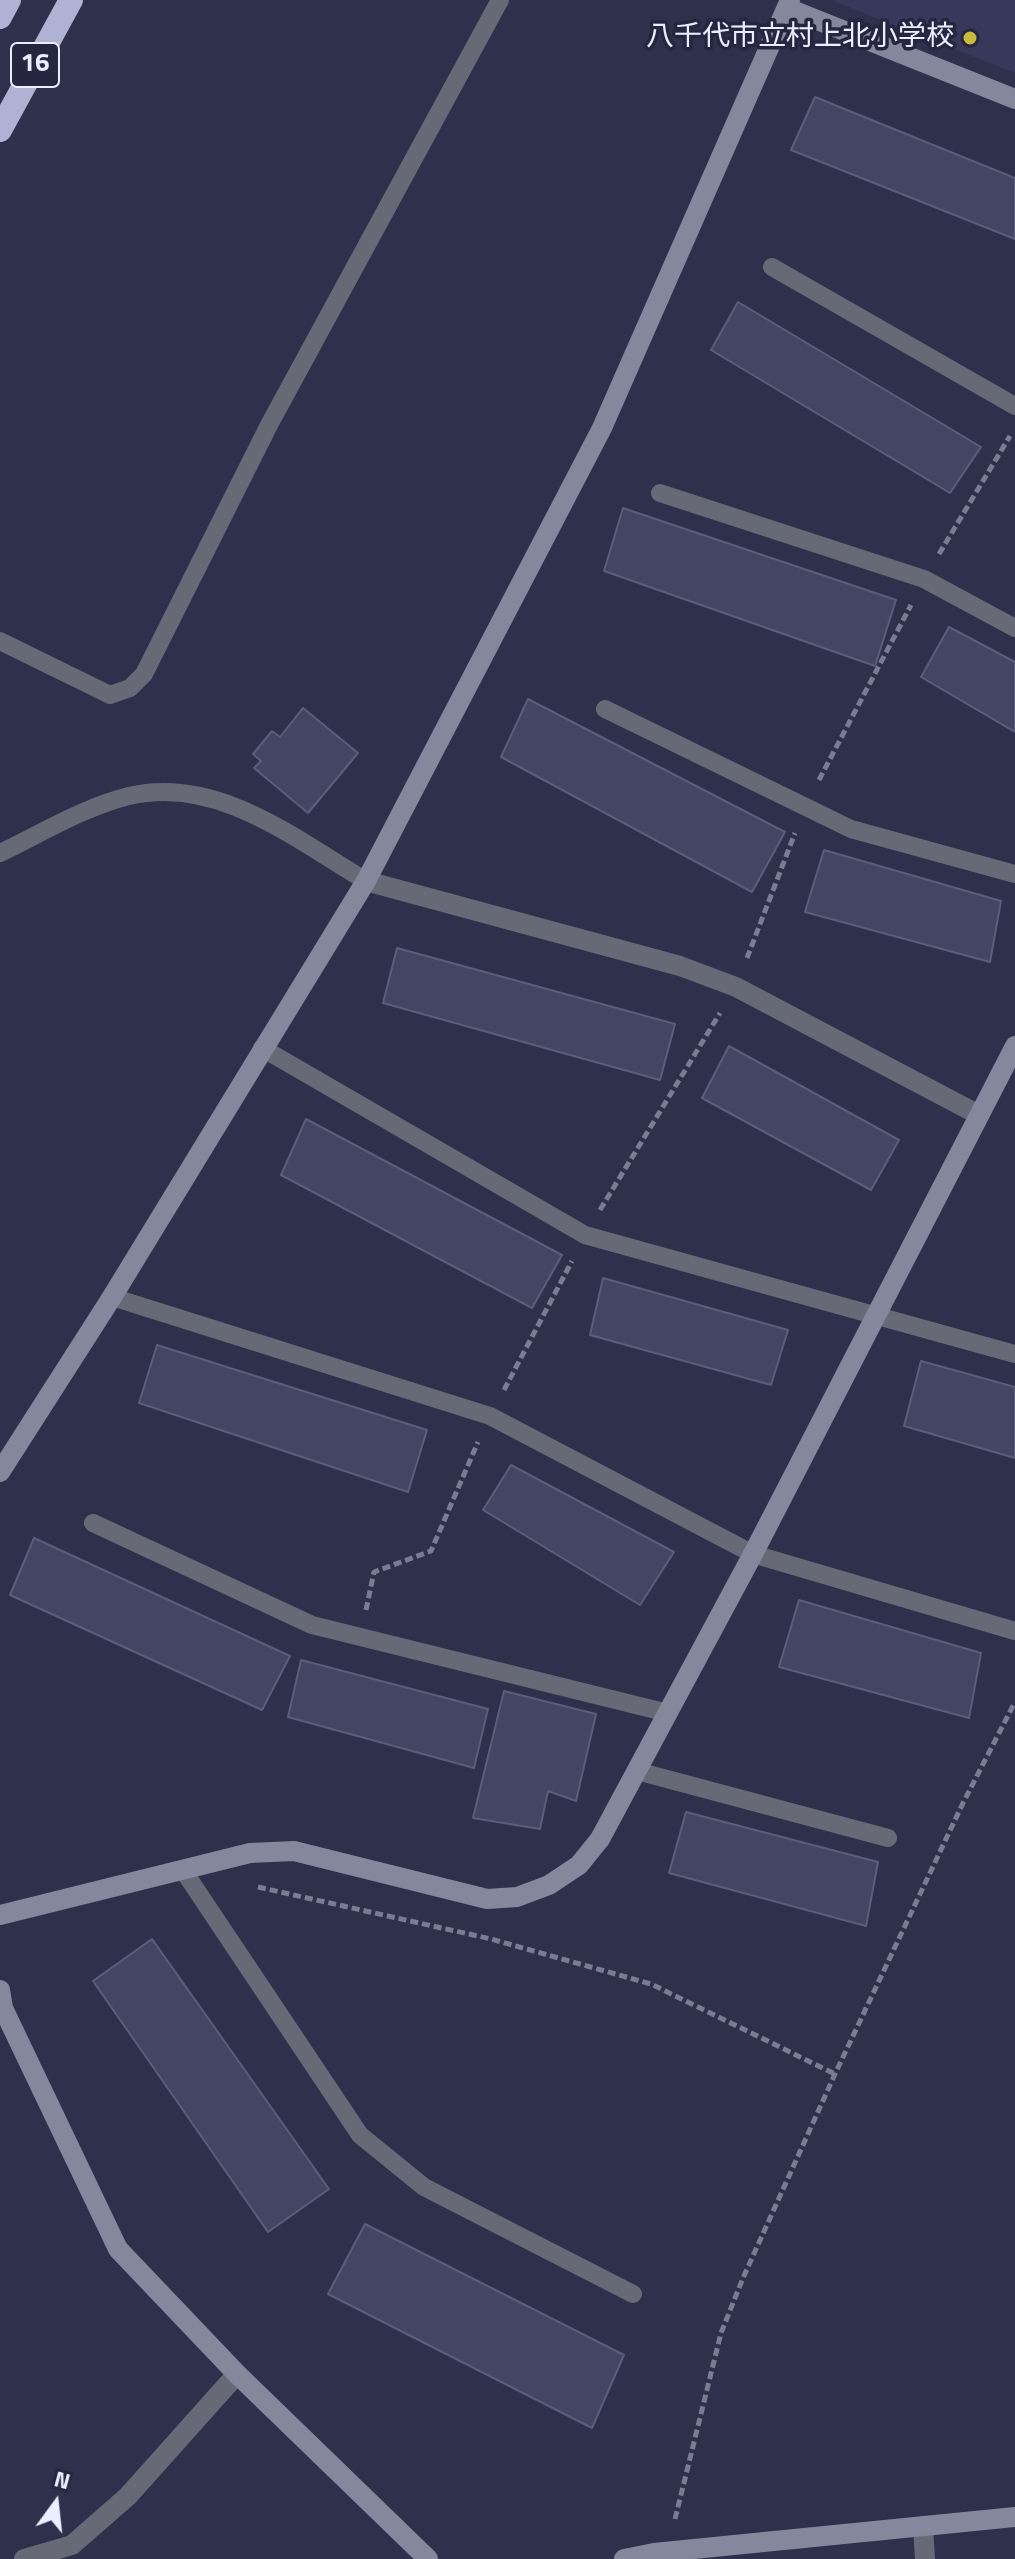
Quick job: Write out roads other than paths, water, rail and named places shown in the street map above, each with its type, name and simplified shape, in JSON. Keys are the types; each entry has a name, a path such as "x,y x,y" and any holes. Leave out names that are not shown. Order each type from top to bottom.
{"highway":[{"name":"16","path":"0,17 9,0"},
{"name":"16","path":"0,130 71,0"}],"street":[{"path":"0,1472 112,1297 366,881 609,415 789,4 1015,99"},
{"path":"366,881 680,966 736,987 979,1115"},
{"path":"0,1915 250,1853 294,1851 487,1899 517,1897 549,1885 579,1865 600,1839 753,1554 1015,1046"},
{"path":"0,1990 3,2008 118,2249 237,2374 428,2559"},
{"path":"24,2559 72,2545 128,2496 237,2374"},
{"path":"624,2559 654,2553 923,2526 1014,2512"},
{"path":"923,2526 925,2559"}],"lane":[{"path":"0,641 110,695 130,688 144,674 269,425 500,0"},
{"path":"772,267 1015,406"},
{"path":"660,493 924,579 1015,628"},
{"path":"605,709 851,829 1015,874"},
{"path":"0,853 97,806 131,795 160,792 208,795 255,816 366,881"},
{"path":"262,1048 585,1235 1015,1354"},
{"path":"112,1297 490,1416 753,1554 1015,1631"},
{"path":"93,1523 312,1625 668,1713"},
{"path":"637,1771 888,1838"},
{"path":"183,1870 360,2135 424,2187 633,2294"}],"place":[{"name":"八千代市立村上北小学校","path":"970,38"}]}
